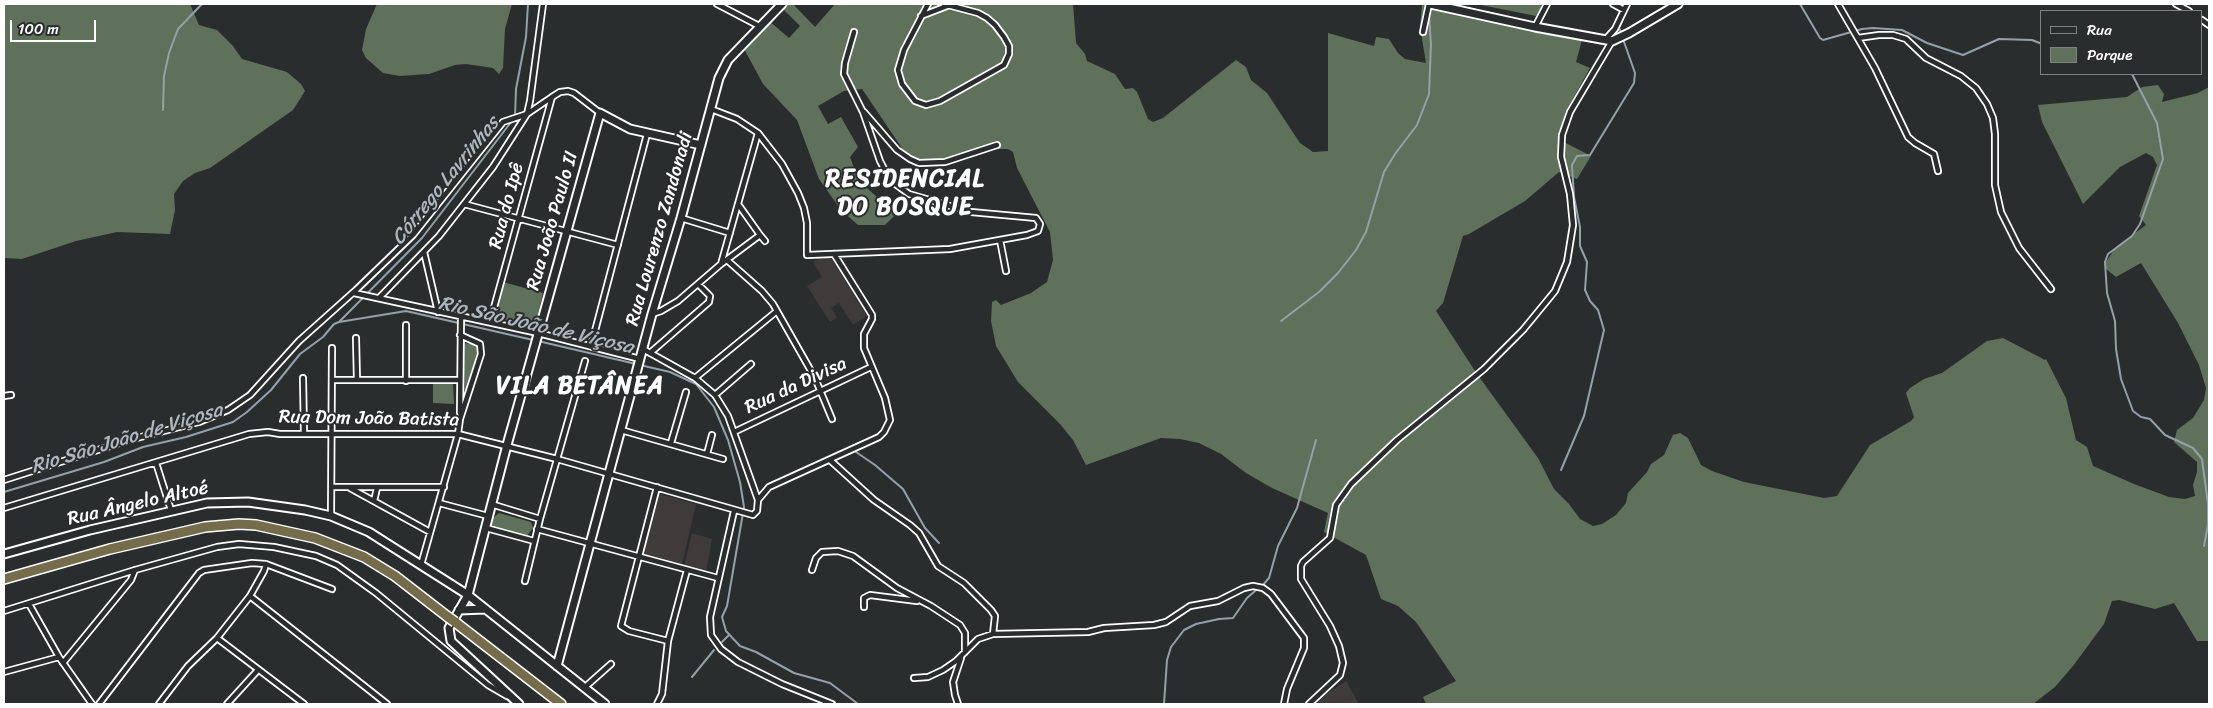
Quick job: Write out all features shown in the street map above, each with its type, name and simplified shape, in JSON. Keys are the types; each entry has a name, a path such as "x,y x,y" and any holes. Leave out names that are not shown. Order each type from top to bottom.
{"highway":[{"path":"4,579 110,549 205,527 239,524 256,525 315,538 364,557 395,576 451,622 561,704"}],"street":[{"path":"379,298 439,236 493,167 527,114 543,4"},
{"path":"717,4 761,26"},
{"name":"Rua Lourenzo Zandonadi","path":"557,666 589,542 719,78 728,60 782,4"},
{"path":"921,16 945,5 968,10 987,18 995,25 1009,46 1009,54 1004,65 932,105 920,104 915,101 902,84 898,70 900,61 921,16 928,4"},
{"path":"1423,32 1430,4 1535,27 1608,40 1629,33 1678,4"},
{"path":"1535,27 1547,4"},
{"path":"1613,4 1624,10"},
{"path":"1309,704 1340,675 1343,663 1339,646 1330,626 1302,579 1301,566 1307,557 1330,538 1336,505 1351,484 1397,440 1484,370 1523,330 1555,291 1567,262 1573,225 1570,194 1561,157 1562,135 1570,112 1615,30 1627,4"},
{"path":"1838,4 1858,38 1908,137 1934,154 1938,171"},
{"path":"2176,4 2187,10"},
{"path":"711,109 737,119 758,133 782,164 798,193 806,223 807,255 950,249 1035,233 1040,228 1038,221 1027,216 972,212 925,200 896,186 884,172 863,112 844,74 845,63 854,32"},
{"path":"1858,38 1879,35 1906,38 1926,58 1961,76 1976,88 1987,104 1993,118 1996,185 2001,212 2019,248 2051,289"},
{"path":"4,480 129,440 199,422 228,410 250,395 299,341 354,292 413,235 503,122 527,114 560,92 574,93 600,113 622,126 647,134 701,145"},
{"name":"Rua do Ipê","path":"490,322 552,96"},
{"path":"863,112 897,150 919,163 945,162 997,144"},
{"name":"Rua João Paulo II","path":"451,622 468,595 507,445 600,113"},
{"path":"722,264 758,133"},
{"path":"590,346 647,134"},
{"path":"464,204 518,220 618,245"},
{"path":"738,204 766,242"},
{"path":"681,218 730,232"},
{"path":"652,314 668,307 699,285 722,264 760,235"},
{"path":"1000,240 1006,271"},
{"path":"424,252 438,312"},
{"path":"758,500 765,491 775,484 831,461 879,437 888,426 890,420 864,348 865,330 872,319 872,315 834,254"},
{"path":"727,260 762,291 777,311 821,391 832,419"},
{"path":"650,353 709,302 710,296 699,285"},
{"path":"354,292 460,319 490,322 537,336 590,346 640,361"},
{"path":"695,378 777,311"},
{"path":"421,564 458,434 460,419 460,319"},
{"path":"406,325 406,381"},
{"path":"460,335 477,342 482,348 460,419"},
{"path":"356,338 357,380"},
{"path":"331,516 332,348"},
{"path":"643,349 695,378 715,395 728,416 758,500"},
{"path":"525,582 537,529 585,361"},
{"path":"715,395 751,364"},
{"name":"Rua da Divisa","path":"734,432 871,367"},
{"path":"303,378 304,434"},
{"path":"332,380 460,380"},
{"path":"671,443 686,392"},
{"path":"4,396 11,395"},
{"path":"621,430 723,459"},
{"name":"Rua Dom João Batista","path":"4,508 249,434 268,432 304,434 458,434 557,458 750,515 756,513 758,500"},
{"path":"707,454 712,435"},
{"path":"831,461 874,500 919,533 938,566 964,583 991,610 995,616 993,634"},
{"path":"156,463 171,510"},
{"path":"332,486 377,488 444,487"},
{"path":"348,487 430,532"},
{"path":"657,487 622,616 621,626 624,630 668,641"},
{"path":"374,501 377,488"},
{"name":"Rua Ângelo Altoé","path":"4,554 171,510 207,503 248,502 331,516 369,532 468,595 605,704"},
{"path":"439,504 488,516"},
{"path":"491,504 540,519"},
{"path":"734,511 709,626 711,635 721,649 738,662 832,704"},
{"path":"486,528 534,541"},
{"path":"537,529 718,578"},
{"path":"4,611 135,570 217,547 239,544 274,547 316,556 337,565 376,593 488,685 516,702"},
{"path":"812,570 816,558 822,552 838,550 853,556 897,588 952,619 964,629 966,637 964,653 953,682 958,704"},
{"path":"99,704 199,572 252,563 266,564 332,589"},
{"path":"159,704 188,666 217,638 250,596 266,564"},
{"path":"64,663 131,580 135,570"},
{"path":"658,704 662,694 668,641 687,570"},
{"path":"454,586 460,608 486,609"},
{"path":"914,678 935,674 950,665 978,639 993,634 1088,632 1104,628 1154,625 1166,622 1195,604 1218,601 1248,587 1263,588 1271,594 1301,631 1304,641 1303,651 1292,674 1284,704"},
{"path":"864,607 864,598 870,595 924,602"},
{"path":"250,596 387,704"},
{"path":"29,604 59,657 92,704"},
{"path":"451,622 451,641 516,702"},
{"path":"217,638 304,704"},
{"path":"4,672 59,657"},
{"path":"584,688 611,664"},
{"path":"227,704 258,670"}],"shaded area":[{"path":"828,253 867,316 853,325 839,303 831,308 837,317 830,322 807,286 822,277 813,262"},
{"path":"656,493 696,504 682,565 641,553"},
{"path":"692,533 712,539 706,572 684,566"},
{"path":"1346,681 1359,704 1315,704 1328,693"}],"green space":[{"path":"4,4 190,4 199,25 217,30 233,46 242,59 287,72 301,84 305,91 293,110 210,168 195,173 183,181 174,194 175,210 170,234 117,232 76,241 22,259 4,258"},
{"path":"377,4 512,4 505,29 503,68 499,74 493,68 466,64 455,65 429,74 400,76 383,73 366,58 362,50 366,29"},
{"path":"782,4 793,4 815,27 835,4 1073,4 1076,43 1085,54 1087,61 1115,74 1125,89 1133,88 1137,92 1148,119 1153,122 1163,118 1236,60 1246,67 1251,80 1267,93 1300,143 1313,152 1328,151 1328,33 1374,46 1376,37 1389,39 1398,53 1405,59 1426,63 1420,27 1422,4 1436,4 1583,36 1576,62 1590,68 1565,113 1560,140 1591,156 1577,179 1559,172 1525,201 1463,236 1443,303 1436,311 1477,374 1538,458 1554,489 1569,504 1580,519 1593,526 1602,524 1616,515 1626,503 1628,493 1647,472 1651,464 1664,455 1673,435 1680,433 1688,438 1701,465 1712,471 1744,482 1824,498 1837,496 1870,445 1911,421 1914,417 1906,393 1910,388 1924,379 1942,373 1987,341 2003,338 2046,359 2066,398 2076,440 2087,447 2093,466 2169,497 2185,499 2195,496 2193,485 2197,472 2197,462 2174,442 2177,430 2193,418 2204,400 2206,388 2199,365 2178,323 2141,263 2116,277 2106,269 2106,262 2116,247 2146,225 2139,216 2157,165 2153,157 2146,153 2120,167 2083,204 2042,122 2038,105 2127,97 2142,87 2158,85 2164,94 2162,102 2198,93 2209,87 2209,641 2197,641 2174,603 2155,609 2119,600 2112,601 2104,624 2073,666 2055,687 2033,704 1426,704 1423,697 1456,681 1416,622 1398,606 1381,599 1366,555 1324,532 1328,513 1272,488 1246,473 1221,454 1199,443 1180,439 1161,438 1086,465 1073,440 1060,424 1018,382 996,346 991,321 992,302 996,300 1001,305 1031,293 1047,282 1053,260 1050,232 1017,168 1013,152 1008,149 989,149 935,161 916,160 904,151 862,89 844,91 818,106 828,124 841,117 858,147 850,157 859,181 896,214 885,225 858,225 841,210 819,179 797,120 763,84 742,45 768,20 789,38 800,26 780,6"},
{"path":"1476,4 1544,4 1536,16"},
{"path":"503,282 543,293 535,326 493,317"},
{"path":"463,343 478,345 479,352 465,396"},
{"path":"433,383 453,384 454,404 433,403"},
{"path":"499,513 531,522 533,528 527,536 494,527 491,524 491,520"}],"waterway":[{"path":"163,110 164,76 169,53 178,29 202,4"},
{"name":"Córrego Lavrinhas","path":"339,322 422,238 515,117 516,89 526,37 528,4"},
{"path":"1800,4 1823,40 1862,29 1902,30 1927,43 1963,55 1999,39 2032,40 2040,43"},
{"path":"1622,34 1619,28 1625,13"},
{"path":"1281,321 1319,292 1338,273 1356,250 1366,232 1384,172 1417,125 1429,94 1431,44 1429,15"},
{"path":"1561,470 1584,416 1604,330 1598,310 1590,301 1585,290 1587,262 1580,246 1580,227 1574,197 1572,165 1577,156 1590,155 1634,83 1635,73 1623,39"},
{"path":"2133,75 2157,123 2163,159 2140,224 2132,236 2108,254 2105,262 2107,293 2115,321 2116,349 2121,379 2133,411 2141,417 2150,419 2165,435 2193,448 2202,459 2208,504 2208,525 2204,546"},
{"name":"Rio São João de Viçosa","path":"4,492 104,462 143,447 186,437 233,422 271,390 300,354 323,337 334,324 339,322 406,311 533,340"},
{"name":"Rio São João de Viçosa","path":"538,341 636,364"},
{"name":"Rio São João de Viçosa","path":"640,365 670,372 696,384 714,407 728,440 740,482 744,507 727,606 722,617 726,631 740,646 756,652 794,673 830,683 858,704"},
{"path":"1262,586 1269,578 1278,546 1297,508 1316,440"},
{"path":"856,452 875,465 903,489 925,528 939,543"},
{"path":"1164,704 1167,660 1171,647 1184,630 1196,624 1233,618 1247,598 1255,591"},
{"path":"722,642 729,635"},
{"path":"692,677 714,650"}],"district":[{"name":"RESIDENCIAL DO BOSQUE","path":"905,194"},
{"name":"VILA BETÂNEA","path":"580,387"}]}
